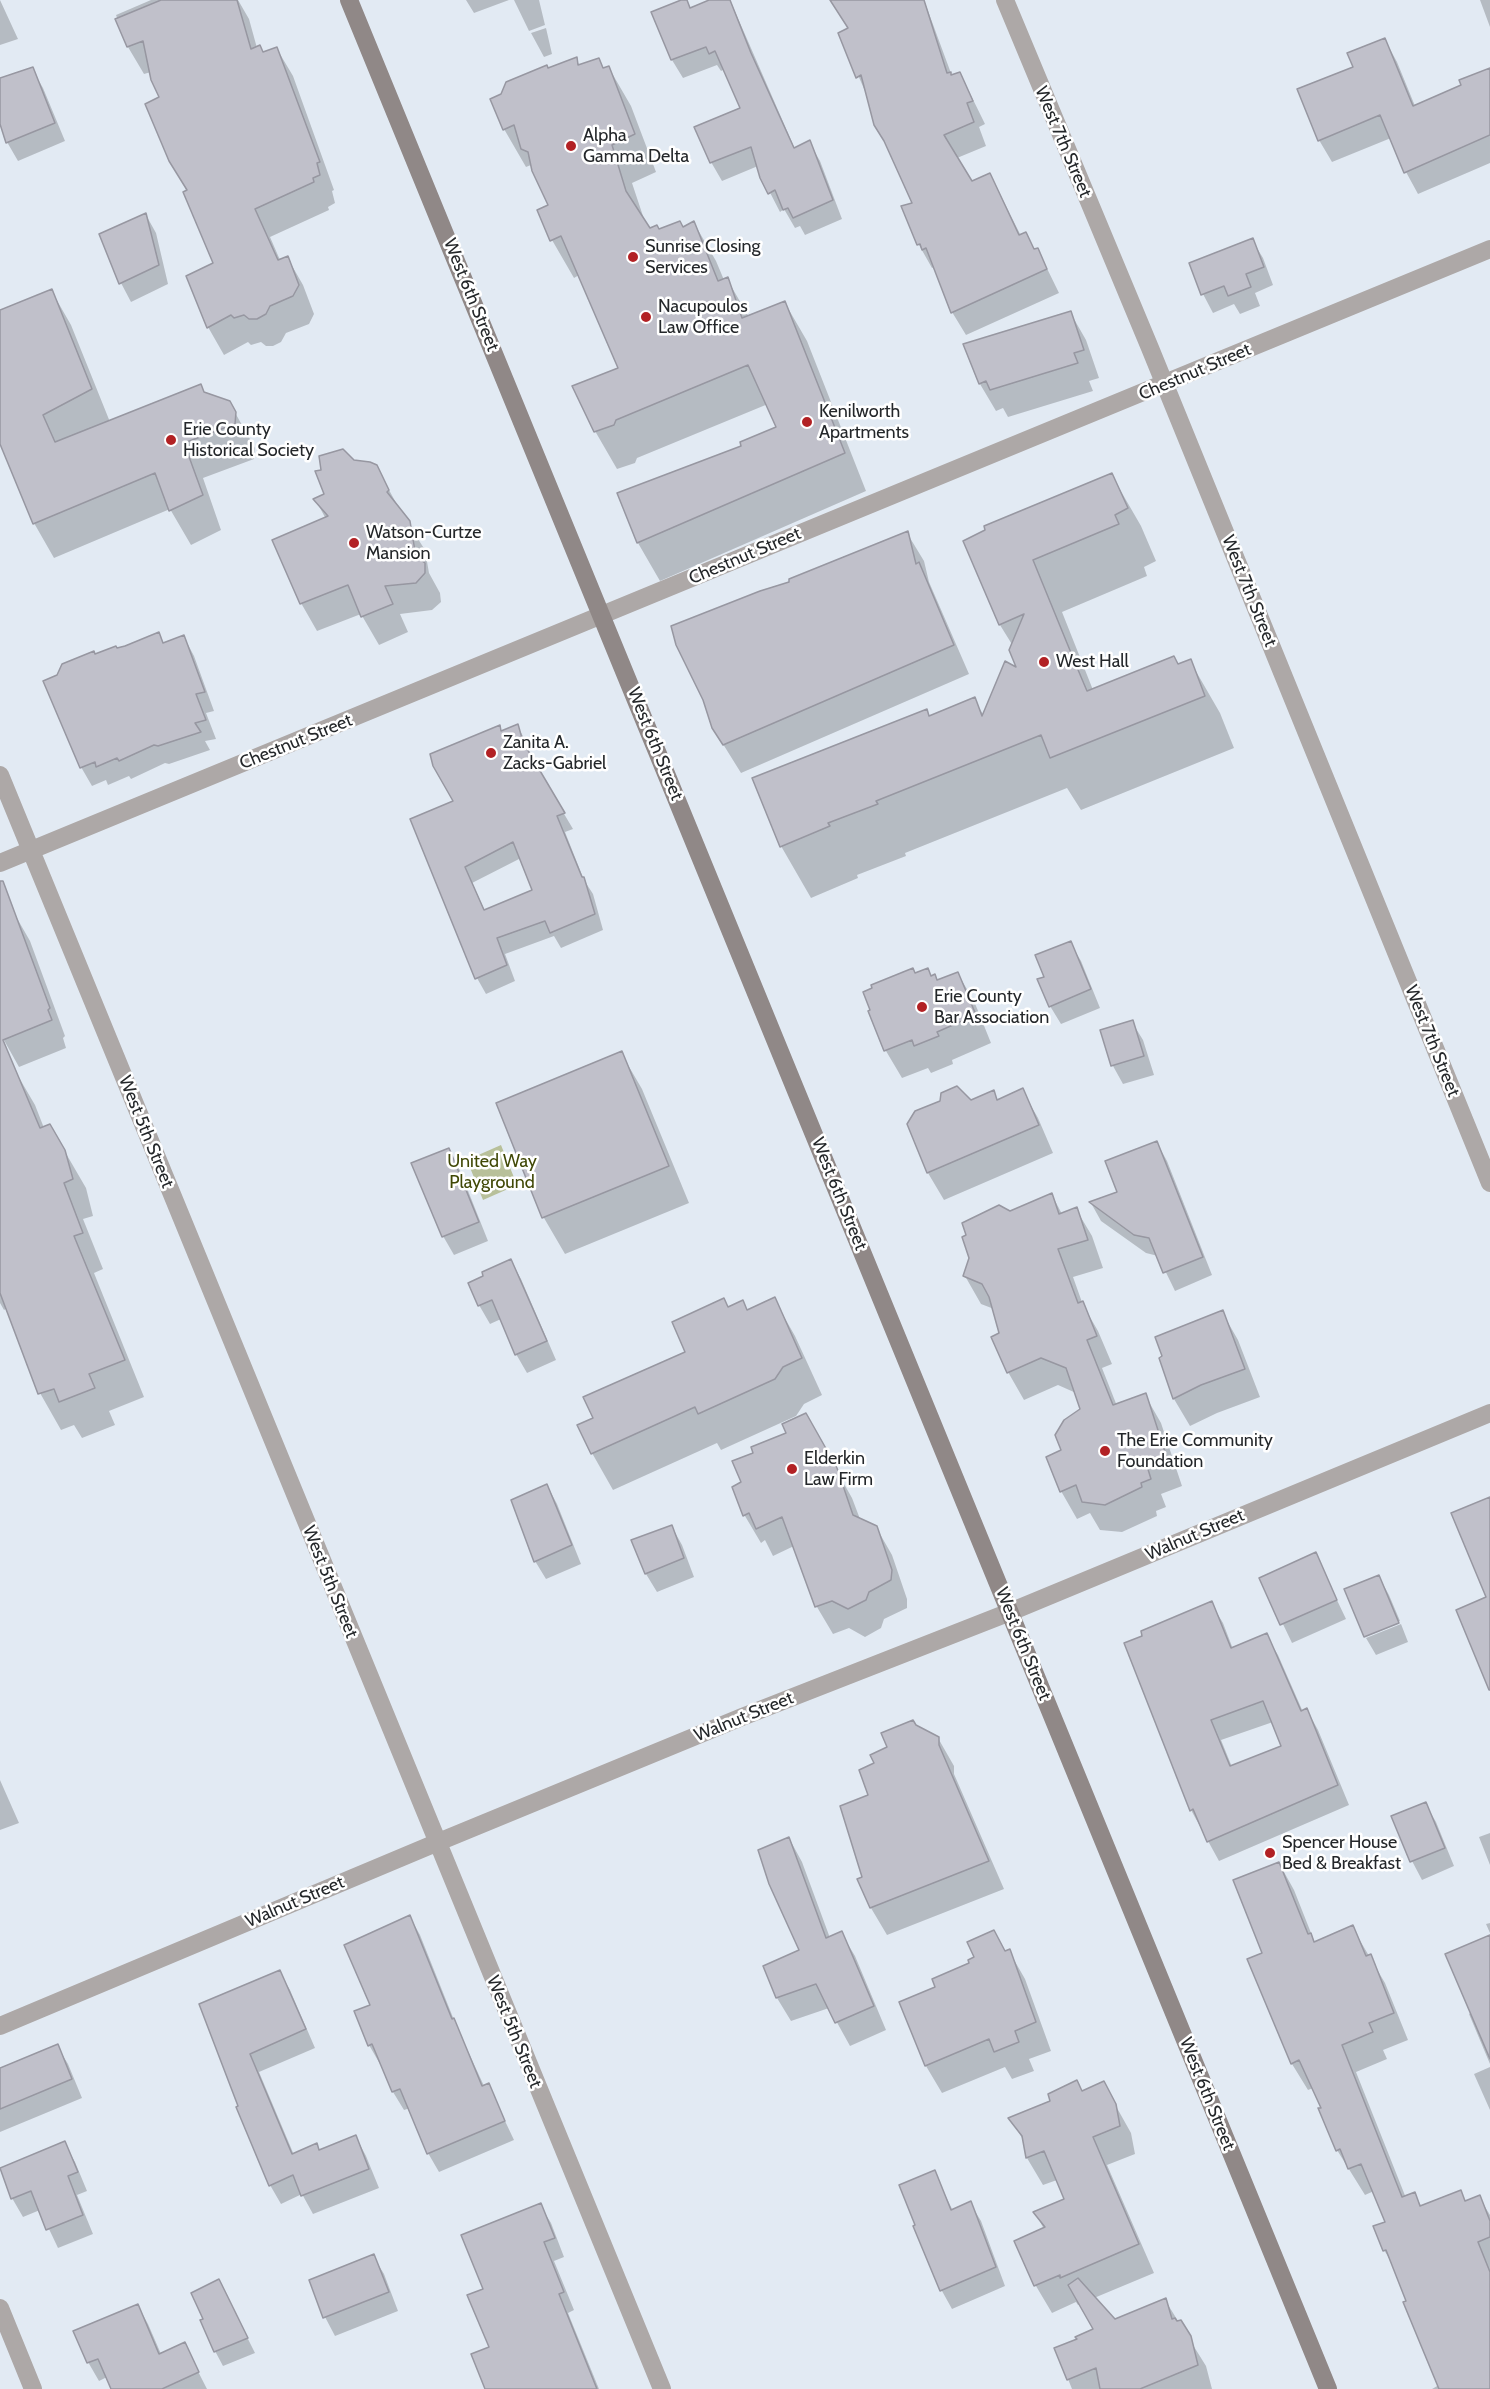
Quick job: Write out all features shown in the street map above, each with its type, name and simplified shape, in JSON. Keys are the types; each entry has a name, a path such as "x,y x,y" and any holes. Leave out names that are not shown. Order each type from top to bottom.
{"main road":[{"name":"West 6th Street","path":"350,0 1328,2389"}],"street":[{"name":"West 7th Street","path":"1005,0 1165,384 1490,1184"},
{"name":"Chestnut Street","path":"0,864 1490,249"},
{"name":"West 5th Street","path":"0,775 436,1843 662,2389"},
{"name":"Walnut Street","path":"0,2026 742,1717 1010,1612 1490,1413"},
{"path":"0,2308 33,2389"}],"green space":[{"name":"United Way Playground","path":"501,1145 517,1185 483,1200 467,1160"}],"building":[{"path":"161,0 237,0 251,49 260,45 263,52 277,47 320,162 317,163 320,175 313,178 314,182 255,209 278,260 288,256 299,285 293,296 270,306 266,314 257,319 249,319 244,315 234,318 231,315 207,328 186,276 213,263 183,192 187,190 169,161 145,104 159,97 151,80 143,41 127,47 115,19"},
{"path":"681,0 687,0 690,8 709,0 730,0 794,148 810,140 833,200 793,218 788,208 783,210 775,190 768,194 760,178 751,147 710,163 694,127 740,108 715,51 709,54 706,47 671,60 651,12"},
{"path":"830,0 924,0 947,73 951,72 951,75 960,72 973,101 967,103 974,122 944,135 972,181 990,173 1019,235 1026,232 1034,249 1038,248 1047,269 951,313 926,248 922,250 920,244 917,245 901,206 912,203 884,141 874,125 861,75 856,78 838,33 848,28"},
{"path":"1385,38 1413,106 1461,85 1459,80 1490,68 1490,135 1404,173 1380,115 1318,141 1297,89 1353,67 1347,53"},
{"path":"577,57 578,65 599,58 603,68 609,66 635,134 612,145 626,191 650,228 657,225 659,229 680,221 683,227 694,221 718,281 728,277 742,318 785,301 845,453 637,543 617,493 741,446 740,442 776,427 748,365 616,420 614,425 594,432 572,386 618,368 561,236 550,241 537,210 548,205 532,171 528,152 521,149 514,125 503,130 490,99 501,94 506,82 547,65 548,68"},
{"path":"33,67 55,123 6,143 0,124 0,78"},
{"path":"146,213 159,265 119,284 99,234"},
{"path":"1253,238 1264,267 1246,274 1251,287 1228,296 1224,286 1201,295 1189,263"},
{"path":"52,289 92,389 43,415 55,442 201,384 204,392 230,401 236,412 235,424 184,443 203,495 169,511 155,473 33,524 0,444 0,310"},
{"path":"1071,311 1084,350 1074,353 1078,363 990,390 986,381 979,384 963,344"},
{"path":"343,449 354,460 377,465 389,490 387,492 410,521 416,557 425,563 425,573 416,583 385,586 393,604 361,617 348,585 300,604 272,540 328,516 313,499 324,494 315,471 321,470 319,456"},
{"name":"West Hall","path":"1112,473 1128,508 1115,515 1119,524 1033,560 1076,665 1087,691 1174,656 1178,664 1191,659 1205,696 1050,758 1041,735 876,801 878,804 828,823 830,826 780,847 752,778 927,709 929,716 975,697 982,716 1005,661 1016,667 1009,650 1024,614 999,625 963,541 985,530 984,526"},
{"path":"908,531 916,564 919,562 954,645 723,745 712,728 703,700 676,645 671,626 789,582 789,579"},
{"path":"159,632 163,643 184,635 205,692 196,694 206,720 195,723 201,732 158,746 154,745 119,761 117,758 96,767 95,762 80,768 43,681 57,675 62,664 94,651 95,654 116,646 117,648 125,646"},
{"path":"518,724 523,742 565,813 557,816 582,877 584,877 595,914 550,933 545,921 497,938 507,965 475,979 410,819 453,801 433,766 430,754 500,725 501,731","holes":["513,842 532,890 484,910 465,867"]},
{"path":"0,881 3,881 50,1008 48,1010 52,1020 3,1040 40,1128 50,1124 65,1150 73,1179 64,1183 83,1233 74,1236 125,1360 89,1374 95,1388 59,1402 54,1389 38,1394 0,1293"},
{"path":"1071,941 1091,989 1049,1007 1037,979 1044,977 1035,955"},
{"path":"913,968 915,973 928,968 931,976 935,974 937,980 958,972 976,1015 937,1032 939,1036 914,1046 912,1040 884,1051 863,992 872,988 871,985"},
{"path":"1133,1020 1144,1056 1111,1066 1100,1030"},
{"path":"622,1051 669,1166 542,1218 496,1103"},
{"path":"957,1086 971,1100 994,1090 997,1100 1023,1088 1039,1125 927,1173 907,1124 915,1111 940,1101 941,1093"},
{"path":"1157,1141 1203,1257 1163,1273 1149,1238 1134,1235 1089,1202 1117,1192 1105,1161"},
{"path":"449,1148 479,1222 442,1237 411,1163"},
{"path":"1052,1193 1059,1214 1077,1207 1088,1240 1058,1249 1078,1303 1083,1301 1097,1336 1087,1340 1113,1405 1146,1393 1167,1458 1147,1466 1151,1479 1141,1483 1142,1487 1105,1505 1082,1502 1076,1485 1060,1492 1046,1457 1061,1450 1055,1435 1064,1420 1080,1409 1066,1368 1041,1358 1007,1373 991,1337 999,1333 989,1297 982,1284 963,1276 969,1258 962,1237 966,1235 962,1223 999,1205 1010,1211"},
{"path":"511,1259 547,1341 515,1355 492,1300 478,1306 468,1283 483,1276 482,1272"},
{"path":"775,1297 802,1358 783,1367 775,1379 698,1414 695,1407 591,1454 577,1425 593,1418 583,1397 685,1352 672,1322 724,1298 728,1307 743,1300 747,1310"},
{"path":"1223,1310 1245,1369 1201,1385 1173,1399 1159,1358 1162,1356 1155,1337"},
{"path":"806,1413 837,1468 853,1515 877,1526 892,1570 891,1580 869,1592 866,1600 848,1609 832,1601 815,1607 782,1517 756,1529 749,1513 743,1516 732,1487 741,1482 732,1461 753,1453 751,1447 786,1433 782,1424"},
{"path":"547,1484 572,1545 534,1562 511,1500"},
{"path":"1490,1497 1489,1690 1456,1610 1486,1597 1451,1513"},
{"path":"672,1525 684,1558 645,1574 631,1540"},
{"path":"1316,1552 1337,1600 1280,1625 1259,1578"},
{"path":"1379,1575 1399,1623 1364,1637 1344,1589"},
{"path":"1212,1601 1231,1648 1267,1633 1301,1711 1307,1708 1338,1785 1207,1842 1193,1809 1190,1811 1124,1643 1142,1636 1141,1631","holes":["1263,1701 1281,1746 1230,1766 1211,1720"]},
{"path":"913,1720 916,1725 939,1737 939,1745 989,1861 870,1908 857,1879 862,1877 840,1806 868,1795 859,1770 874,1763 870,1755 887,1747 881,1733"},
{"path":"1426,1802 1445,1848 1410,1862 1391,1816"},
{"path":"789,1837 826,1938 842,1931 874,2006 835,2023 816,1984 776,1998 763,1966 799,1950 769,1884 758,1850"},
{"path":"1279,1862 1308,1934 1311,1933 1314,1942 1353,1925 1366,1956 1371,1954 1394,2013 1369,2023 1373,2032 1342,2045 1402,2197 1415,2192 1420,2206 1461,2190 1465,2201 1480,2195 1490,2221 1490,2237 1478,2242 1490,2272 1490,2389 1439,2389 1403,2302 1406,2301 1386,2250 1383,2251 1373,2226 1385,2222 1361,2164 1348,2169 1340,2149 1336,2151 1318,2108 1321,2108 1299,2060 1291,2064 1247,1959 1262,1953 1233,1880"},
{"path":"410,1915 482,2086 489,2083 505,2121 427,2154 400,2089 392,2092 372,2044 368,2046 354,2011 370,2005 344,1945"},
{"path":"994,1930 1005,1951 1010,1949 1036,2022 1015,2031 1019,2042 994,2052 989,2039 925,2066 899,2002 935,1987 932,1979 969,1963 968,1960 974,1957 967,1942"},
{"path":"1490,1935 1490,2059 1445,1954"},
{"path":"280,1970 306,2029 250,2054 292,2154 317,2143 319,2150 356,2135 369,2169 301,2196 293,2175 269,2186 236,2107 238,2106 199,2004"},
{"path":"58,2044 72,2079 0,2109 0,2068"},
{"path":"1077,2080 1082,2091 1104,2081 1116,2104 1120,2126 1093,2137 1139,2244 1060,2278 1060,2275 1034,2286 1014,2241 1045,2227 1033,2212 1064,2199 1044,2151 1026,2158 1022,2136 1008,2118 1050,2101 1048,2094"},
{"path":"65,2141 78,2172 68,2176 83,2215 46,2230 31,2191 11,2199 0,2168"},
{"path":"935,2170 951,2210 971,2201 996,2267 940,2291 899,2185"},
{"path":"541,2203 555,2238 544,2242 564,2292 559,2294 597,2389 485,2389 471,2354 489,2347 467,2295 483,2289 461,2235"},
{"path":"374,2254 389,2292 323,2318 309,2280"},
{"path":"1078,2278 1115,2319 1166,2298 1172,2319 1181,2320 1191,2336 1198,2365 1140,2389 1100,2389 1096,2368 1067,2380 1054,2348 1077,2339 1075,2337 1093,2329 1068,2285"},
{"path":"219,2279 248,2338 214,2352 191,2293"},
{"path":"138,2304 159,2354 185,2342 199,2372 162,2389 111,2389 98,2359 87,2363 73,2331"}],"place":[{"name":"Alpha Gamma Delta","path":"571,146"},
{"name":"Sunrise Closing Services","path":"633,257"},
{"name":"Nacupoulos Law Office","path":"646,317"},
{"name":"Kenilworth Apartments","path":"807,422"},
{"name":"Erie County Historical Society","path":"171,440"},
{"name":"Watson-Curtze Mansion","path":"354,543"},
{"name":"West Hall","path":"1044,662"},
{"name":"Zanita A. Zacks-Gabriel","path":"491,753"},
{"name":"Erie County Bar Association","path":"922,1007"},
{"name":"The Erie Community Foundation","path":"1105,1451"},
{"name":"Elderkin Law Firm","path":"792,1469"},
{"name":"Spencer House Bed & Breakfast","path":"1270,1853"}]}
